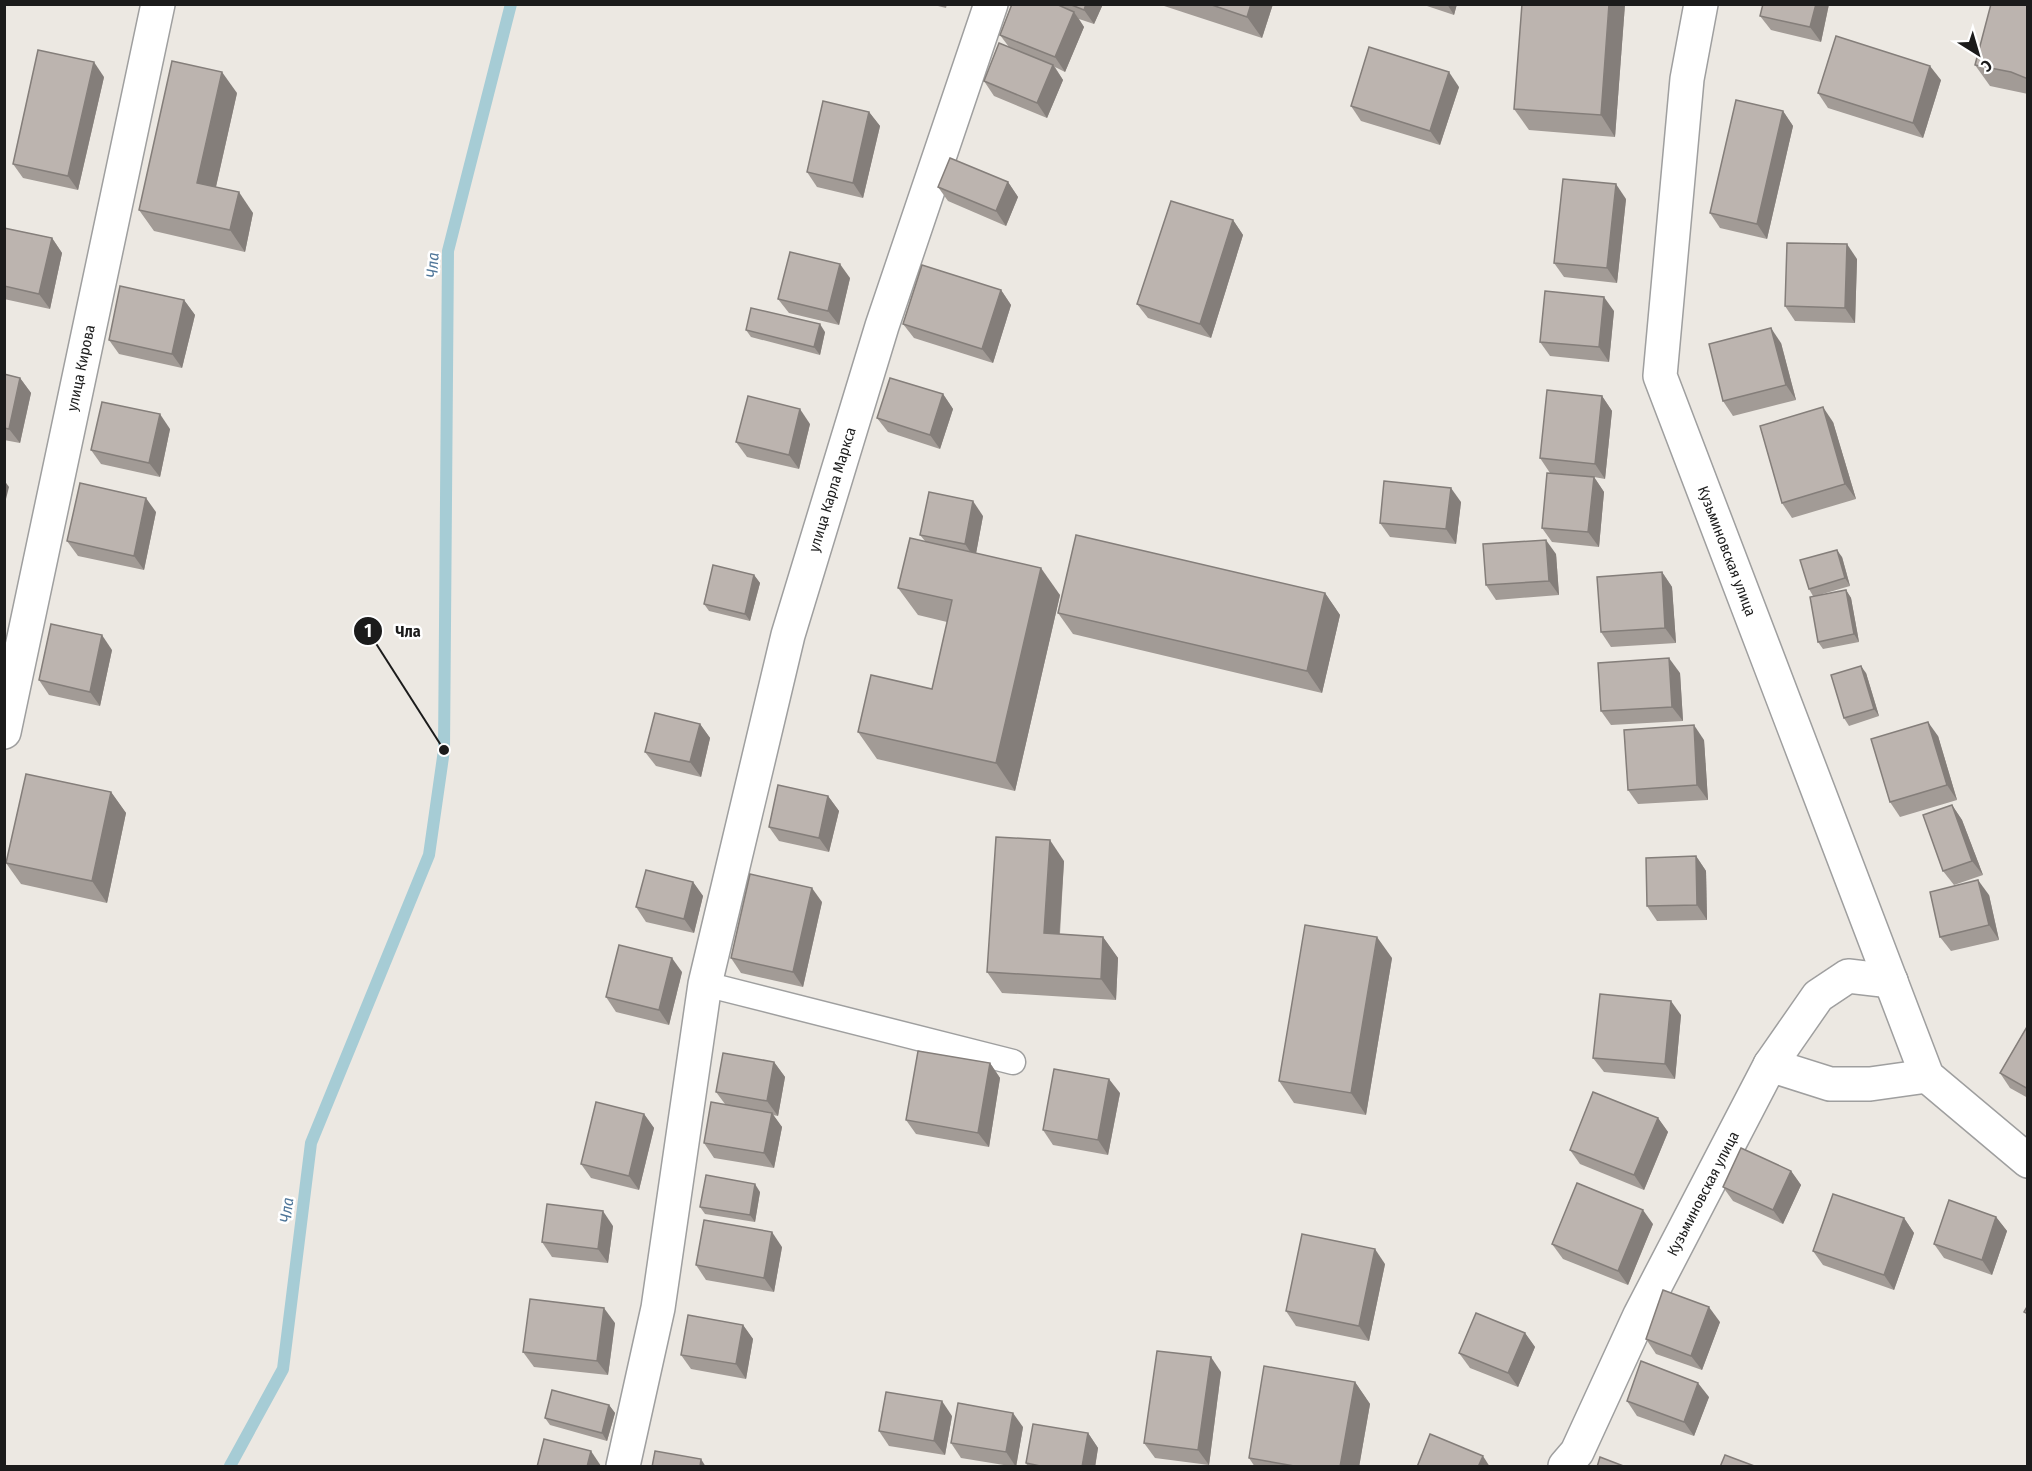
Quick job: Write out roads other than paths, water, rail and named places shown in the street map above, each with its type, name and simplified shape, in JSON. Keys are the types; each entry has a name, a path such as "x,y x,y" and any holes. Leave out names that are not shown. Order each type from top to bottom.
{"street":[{"name":"улица Кирова","path":"4,732 158,4"},
{"name":"улица Карла Маркса","path":"623,1467 658,1308 705,984 788,635 882,326 991,4"},
{"name":"Кузьминовская улица","path":"1701,4 1687,79 1660,376 1927,1076 2028,1161"},
{"name":"Кузьминовская улица","path":"1565,1467 1577,1452 1640,1315 1770,1065 1818,996 1848,976 1891,981"},
{"path":"1770,1065 1830,1084 1870,1084 1927,1076"}],"lane":[{"path":"705,984 1013,1062"}],"waterway":[{"name":"Чла","path":"230,1466 283,1369 311,1143 429,855 444,750 448,251 511,4"}],"place":[{"name":"Чла","path":"444,750"}]}
